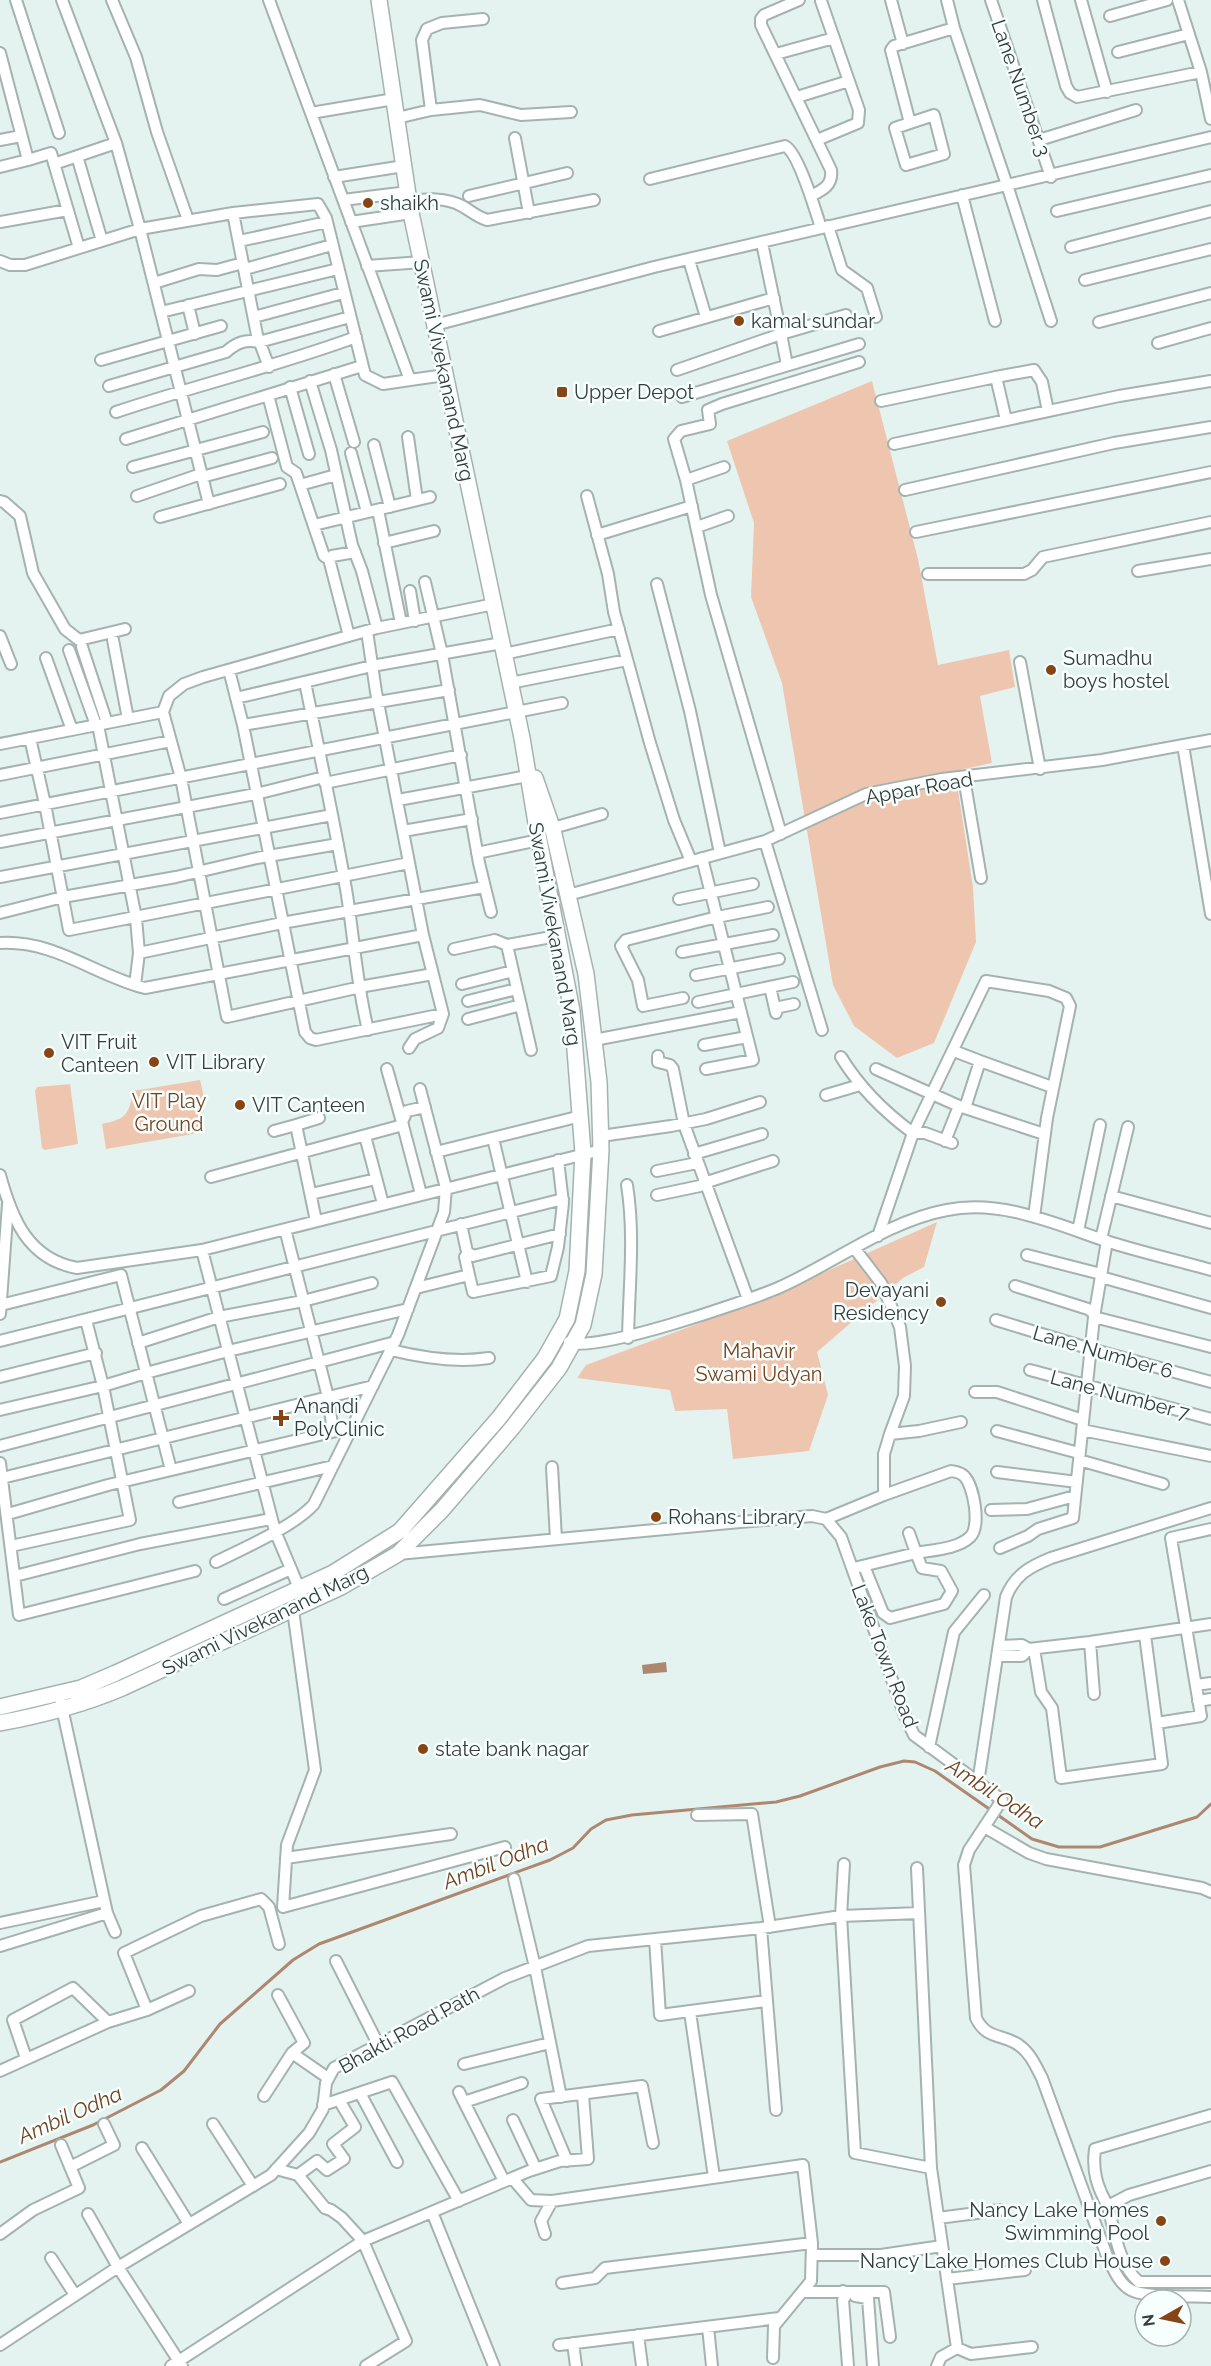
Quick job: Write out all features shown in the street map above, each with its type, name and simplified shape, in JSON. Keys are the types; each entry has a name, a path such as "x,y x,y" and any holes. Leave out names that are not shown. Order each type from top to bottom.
{"main road":[{"name":"Swami Vivekanand Marg","path":"0,1707 81,1688 116,1673 333,1573 400,1531 499,1418 545,1358 567,1319 577,1271 583,1154 572,1011 522,738 409,202 379,0"},
{"name":"Swami Vivekanand Marg","path":"0,1723 87,1704 341,1587 398,1554 442,1510 512,1428 559,1368 573,1345 583,1325 594,1274 601,1143 599,1082 586,974 553,828 522,738"}],"street":[{"path":"16,0 59,133"},
{"path":"62,0 116,143 154,283 179,391 209,504"},
{"path":"112,0 136,57 157,132 188,220"},
{"path":"269,0 410,380"},
{"path":"799,0 764,15 761,19 831,170 832,177 825,189 811,196"},
{"path":"817,140 858,123 858,110 821,0"},
{"path":"891,0 903,44"},
{"path":"947,0 954,28 1051,321"},
{"name":"Lane Number 3","path":"991,0 1051,177"},
{"path":"1043,0 1066,86 1070,93 1077,97 1201,72"},
{"path":"1081,0 1107,92"},
{"path":"1110,16 1167,0"},
{"path":"1178,0 1201,72 1210,111"},
{"path":"431,110 422,40 427,29 442,22 483,19"},
{"path":"910,123 891,54 894,46 954,28"},
{"path":"1118,52 1189,34"},
{"path":"776,54 834,38"},
{"path":"1,58 4,86 28,160"},
{"path":"797,97 849,81"},
{"path":"311,113 394,99"},
{"path":"397,118 431,110 480,105 521,116 571,112"},
{"path":"1039,140 1136,110"},
{"path":"934,115 944,154 906,165 895,128 910,123 934,115"},
{"path":"0,140 21,136"},
{"path":"435,325 824,227 1051,177 1211,137"},
{"path":"515,138 529,213"},
{"path":"54,164 116,143"},
{"path":"650,179 785,146 792,152 842,270 867,288 876,317"},
{"path":"0,167 51,153 79,248"},
{"path":"76,156 102,241"},
{"path":"334,177 404,166"},
{"path":"469,196 567,173"},
{"path":"1057,211 1211,175"},
{"path":"962,195 995,321"},
{"path":"343,200 409,202 440,199 460,205 476,216 487,220 594,200"},
{"path":"351,222 409,202"},
{"path":"0,261 10,265 25,265 140,229 233,213 318,204 327,222 365,375 383,384 445,375"},
{"path":"0,222 68,210"},
{"path":"1071,247 1211,211"},
{"path":"233,213 259,342 269,367"},
{"path":"239,241 327,222"},
{"path":"762,243 787,365"},
{"path":"154,283 199,269 217,270 244,266 332,245"},
{"path":"1085,280 1211,249"},
{"path":"689,260 706,317"},
{"path":"367,266 422,262"},
{"path":"161,312 338,269"},
{"path":"254,317 343,292"},
{"path":"1099,322 1211,293"},
{"path":"659,331 774,298"},
{"path":"188,305 195,334"},
{"path":"677,370 781,334 846,315"},
{"path":"109,386 226,352 236,344 250,340 259,342 350,317"},
{"path":"101,360 221,326"},
{"path":"1158,343 1211,328"},
{"path":"116,412 179,391 269,367 356,337"},
{"path":"682,397 859,344"},
{"path":"782,834 711,595 698,528 674,439 681,430 710,424 708,410 859,362"},
{"path":"126,439 187,419 226,410 290,387 362,366"},
{"path":"880,401 1034,370 1042,382 1048,411"},
{"path":"334,374 353,447 384,543 401,623"},
{"path":"996,377 1006,420"},
{"path":"310,381 336,475 344,516 362,571 372,630 372,666 378,702 423,935 443,1014 438,1028 416,1039 411,1043 410,1048"},
{"path":"894,444 1119,396 1211,381"},
{"path":"290,387 309,454"},
{"path":"268,395 287,467 294,470 324,556 329,560 349,636"},
{"path":"905,490 1114,443 1211,427"},
{"path":"133,467 263,432"},
{"path":"408,437 417,500"},
{"path":"374,445 390,507"},
{"path":"137,496 272,458"},
{"path":"686,480 724,467"},
{"path":"916,532 1211,472"},
{"path":"300,485 336,475"},
{"path":"160,517 280,484"},
{"path":"587,496 608,574 627,660 663,787 682,843 691,861"},
{"path":"314,525 430,497"},
{"path":"0,501 20,516 33,573 65,629 79,640 124,629"},
{"path":"597,535 692,506"},
{"path":"698,528 728,516"},
{"path":"928,574 1024,574 1032,570 1043,557 1211,522"},
{"path":"384,543 434,531"},
{"path":"329,560 332,556 355,552"},
{"path":"1138,571 1211,559"},
{"path":"425,582 442,654 477,853 490,912"},
{"path":"657,584 690,711 720,853"},
{"path":"410,591 414,621"},
{"path":"433,974 358,987 227,1017 181,778 163,712 170,696 184,684 372,630 494,604"},
{"path":"236,698 372,666 619,629"},
{"path":"0,636 11,664"},
{"path":"113,640 128,719"},
{"path":"82,647 100,724 136,918 139,953 135,985"},
{"path":"69,651 100,724"},
{"path":"46,658 72,730"},
{"path":"510,683 627,660"},
{"path":"1020,662 1040,769"},
{"path":"229,670 243,725 305,1032 310,1038 316,1040 443,1014"},
{"path":"305,682 344,877 352,949 368,1030"},
{"path":"243,725 449,690"},
{"path":"0,813 562,703"},
{"path":"0,744 163,712"},
{"path":"30,738 51,832 69,930 206,905 410,863"},
{"name":"Appar Road","path":"568,895 765,841 866,794 942,780 1040,769 1211,740"},
{"path":"0,775 171,741"},
{"path":"1182,745 1211,914"},
{"path":"0,842 325,780 392,771 461,755"},
{"path":"398,800 528,776"},
{"path":"964,778 981,878"},
{"path":"553,828 602,814"},
{"path":"0,877 332,815"},
{"path":"404,831 472,819"},
{"path":"477,853 539,840"},
{"path":"765,841 822,1029"},
{"path":"0,913 63,897 338,844"},
{"path":"702,858 753,1060 706,1070"},
{"path":"679,899 753,884"},
{"path":"139,953 282,923 484,887"},
{"path":"683,998 643,1006 638,980 621,944 626,940 717,916 768,907"},
{"path":"682,952 773,934"},
{"path":"0,943 32,944 145,987 163,986 423,935"},
{"path":"454,950 495,939 507,945 557,936"},
{"path":"507,945 531,1050"},
{"path":"696,975 779,959"},
{"path":"462,984 513,971"},
{"path":"878,1236 913,1133 986,981 1059,994 1066,998 1070,1006 1052,1087 1034,1217"},
{"path":"698,1002 793,982"},
{"path":"770,987 775,1010 794,1004"},
{"path":"468,1002 517,989"},
{"path":"468,1019 521,1005"},
{"path":"594,1040 741,1012"},
{"path":"704,1045 747,1037"},
{"path":"954,1051 1052,1087"},
{"path":"658,1056 658,1062 670,1065 674,1069 684,1124 748,1299"},
{"path":"841,1057 860,1085 890,1116 913,1133 925,1133 948,1142 980,1061"},
{"path":"387,1069 421,1194"},
{"path":"876,1069 962,1107 1044,1134"},
{"path":"826,1095 860,1085"},
{"path":"216,1562 275,1531 311,1508 393,1346 444,1212 446,1188 420,1089"},
{"path":"0,1175 8,1201 20,1227 33,1247 77,1268 202,1250 583,1154 601,1143 684,1124 760,1102"},
{"path":"403,1124 407,1111 424,1107"},
{"path":"436,1152 581,1116"},
{"path":"274,1131 319,1118"},
{"path":"211,1177 403,1124"},
{"path":"296,1125 316,1221"},
{"path":"1078,1231 1100,1125"},
{"path":"1000,1548 1038,1529 1073,1518 1090,1349 1104,1240 1128,1127"},
{"path":"657,1171 762,1134"},
{"path":"365,1136 383,1204"},
{"path":"493,1138 527,1282"},
{"path":"465,1257 472,1292 551,1276 560,1234 563,1199 558,1160"},
{"path":"657,1195 700,1186 773,1161"},
{"path":"310,1194 376,1179"},
{"path":"627,1185 631,1253 628,1338"},
{"path":"1112,1196 1211,1223"},
{"path":"0,1341 563,1199"},
{"path":"0,1314 8,1201"},
{"path":"557,1336 573,1345 596,1344 628,1338 778,1288 878,1236 925,1215 949,1209 1000,1210 1034,1217 1104,1240 1211,1270"},
{"path":"461,1224 467,1252 472,1256 560,1234"},
{"path":"285,1229 328,1397 333,1431"},
{"path":"855,1249 881,1283 900,1327 905,1366 904,1396 884,1454 884,1495"},
{"path":"202,1250 271,1519 299,1588 315,1770 287,1845 283,1907 505,1847"},
{"path":"1027,1255 1211,1308"},
{"path":"1,1305 121,1275 171,1470"},
{"path":"416,1288 469,1275"},
{"path":"138,1343 219,1317 303,1301 372,1283"},
{"path":"1015,1286 1088,1309 1095,1316 1211,1347"},
{"path":"0,1410 408,1309"},
{"path":"11,1546 130,1520 96,1353 86,1320"},
{"name":"Lane Number 6","path":"996,1320 1090,1349 1211,1382"},
{"path":"0,1446 393,1346 411,1355 467,1361 489,1358"},
{"path":"0,1377 96,1353"},
{"name":"Lane Number 7","path":"1030,1371 1211,1419"},
{"path":"2,1478 373,1386"},
{"path":"975,1392 997,1392 1082,1425 1211,1456"},
{"path":"890,1434 919,1431 961,1422"},
{"path":"8,1515 122,1482 353,1426"},
{"path":"997,1431 1163,1484"},
{"path":"0,1462 19,1615 195,1571"},
{"path":"179,1502 333,1466"},
{"path":"552,1467 556,1539"},
{"path":"398,1554 812,1516 826,1518 951,1471 959,1472 966,1477 972,1492 977,1519 975,1531 969,1539 961,1543 852,1569"},
{"path":"997,1472 1077,1482"},
{"path":"991,1510 1026,1509 1075,1496"},
{"path":"978,1783 1006,1597 1018,1576 1029,1567 1090,1545 1211,1508"},
{"name":"Lake Town Road","path":"826,1518 841,1537 905,1716 914,1735 1002,1800 988,1824"},
{"path":"15,1576 140,1544 271,1519"},
{"path":"1157,1723 1206,1717 1198,1701 1171,1538 1211,1529"},
{"path":"864,1566 883,1613 890,1618 898,1618 944,1604 952,1591 941,1571 922,1568 909,1533"},
{"path":"224,1599 291,1569"},
{"path":"929,1747 954,1632 984,1594"},
{"path":"998,1651 1022,1656 1032,1649 1211,1624"},
{"path":"1032,1649 1041,1692 1052,1708 1061,1778 1162,1764 1145,1635"},
{"path":"1090,1642 1094,1694"},
{"path":"1196,1685 1211,1683"},
{"path":"59,1694 104,1901 115,1932"},
{"path":"1198,1701 1211,1698"},
{"path":"697,1815 752,1814 765,1927 766,2001 776,2110"},
{"path":"1211,1893 1202,1888 1046,1859 1029,1853 988,1824 969,1850 964,1865 976,2018 981,2028 1018,2044 1030,2056 1042,2078 1107,2256 1118,2278 1131,2290 1146,2294 1211,2297"},
{"path":"286,1858 451,1834"},
{"path":"844,1864 841,1916 855,2153 930,2168"},
{"path":"917,1868 930,2168 957,2348"},
{"path":"514,1879 535,1967 561,2097"},
{"path":"147,2010 124,1953 201,1916 261,1899 269,1907 279,1944"},
{"path":"0,1923 104,1901"},
{"path":"0,1946 107,1913"},
{"name":"Bhakti Road Path","path":"0,2345 118,2267 253,2186 276,2169 309,2133 323,2105 328,2079 334,2068 505,1978 588,1946 765,1927 841,1916 919,1913"},
{"path":"655,1939 660,2015 766,2001"},
{"path":"336,1961 378,2044"},
{"path":"26,2058 13,2020 73,1988 108,2022"},
{"path":"0,2071 108,2022 147,2010 189,1991"},
{"path":"264,2096 292,2053 304,2043 278,1995"},
{"path":"690,2012 714,2177"},
{"path":"464,2064 550,2043"},
{"path":"292,2053 328,2079"},
{"path":"323,2105 392,2082 459,2201"},
{"path":"522,2083 462,2097 508,2180 531,2200 552,2201 803,2165 812,2243 811,2281 774,2326 773,2358"},
{"path":"567,2161 541,2099 642,2086 653,2143"},
{"path":"360,2093 397,2162"},
{"path":"88,2214 178,2364 363,2241 536,2169 567,2161 588,2159 583,2095"},
{"path":"298,2175 318,2161 327,2170 344,2159 333,2144 355,2127 339,2100"},
{"path":"1211,2115 1095,2149 1093,2166 1098,2189 1108,2206 1116,2239 1130,2275 1139,2282 1211,2282"},
{"path":"513,2120 536,2169"},
{"path":"70,2167 114,2145 104,2124"},
{"path":"213,2124 253,2186"},
{"path":"0,2234 33,2210 79,2188 61,2145"},
{"path":"142,2148 189,2224"},
{"path":"276,2169 298,2175 324,2208 342,2218 363,2241 406,2341 366,2366"},
{"path":"1108,2206 1129,2195 1211,2171"},
{"path":"545,2234 541,2221 552,2201"},
{"path":"938,2218 1000,2210"},
{"path":"432,2212 494,2366"},
{"path":"562,2283 595,2278 605,2268 812,2243"},
{"path":"812,2256 880,2255 942,2246"},
{"path":"51,2258 75,2295"},
{"path":"947,2279 1025,2270"},
{"path":"802,2292 865,2294 884,2292 890,2337"},
{"path":"843,2293 843,2353"},
{"path":"843,2293 848,2366"},
{"path":"865,2294 869,2303 873,2366"},
{"path":"559,2345 779,2318"},
{"path":"708,2327 712,2366"},
{"path":"638,2335 642,2366"},
{"path":"573,2343 576,2366"},
{"path":"957,2348 971,2354 1032,2347"},
{"path":"937,2366 941,2357 957,2348"}],"green space":[{"path":"872,381 918,559 938,665 1009,650 1015,687 980,696 992,763 955,771 973,887 976,942 934,1043 897,1058 854,1026 833,985 782,683 751,597 754,523 727,441"},
{"name":"VIT Play Ground","path":"200,1080 204,1108 201,1120 193,1134 106,1149 102,1124 125,1115 130,1106 133,1091"},
{"path":"70,1084 78,1144 45,1150 42,1148 35,1091 37,1087"},
{"name":"Mahavir Swami Udyan","path":"937,1222 924,1267 903,1278 817,1352 828,1395 809,1451 733,1459 727,1409 675,1411 670,1390 577,1378 586,1365 762,1300"}],"shaded area":[{"path":"666,1662 667,1672 643,1674 642,1665"}],"waterway":[{"name":"Ambil Odha","path":"0,2162 93,2125 161,2090 184,2071 220,2024 293,1960 319,1944 550,1860 573,1848 591,1829 606,1820 632,1815 776,1802 904,1761 915,1762 935,1771 1032,1839 1059,1847 1100,1847 1197,1817 1211,1804"}],"place":[{"name":"shaikh","path":"368,203"},
{"name":"kamal sundar","path":"739,321"},
{"name":"Upper Depot","path":"562,392"},
{"name":"Sumadhu boys hostel","path":"1051,670"},
{"name":"VIT Fruit Canteen","path":"49,1053"},
{"name":"VIT Library","path":"154,1062"},
{"name":"VIT Canteen","path":"240,1105"},
{"name":"Devayani Residency","path":"941,1302"},
{"name":"Anandi PolyClinic","path":"281,1418"},
{"name":"Rohans Library","path":"656,1517"},
{"name":"state bank nagar","path":"423,1749"},
{"name":"Nancy Lake Homes Swimming Pool","path":"1161,2221"},
{"name":"Nancy Lake Homes Club House","path":"1165,2261"}]}
